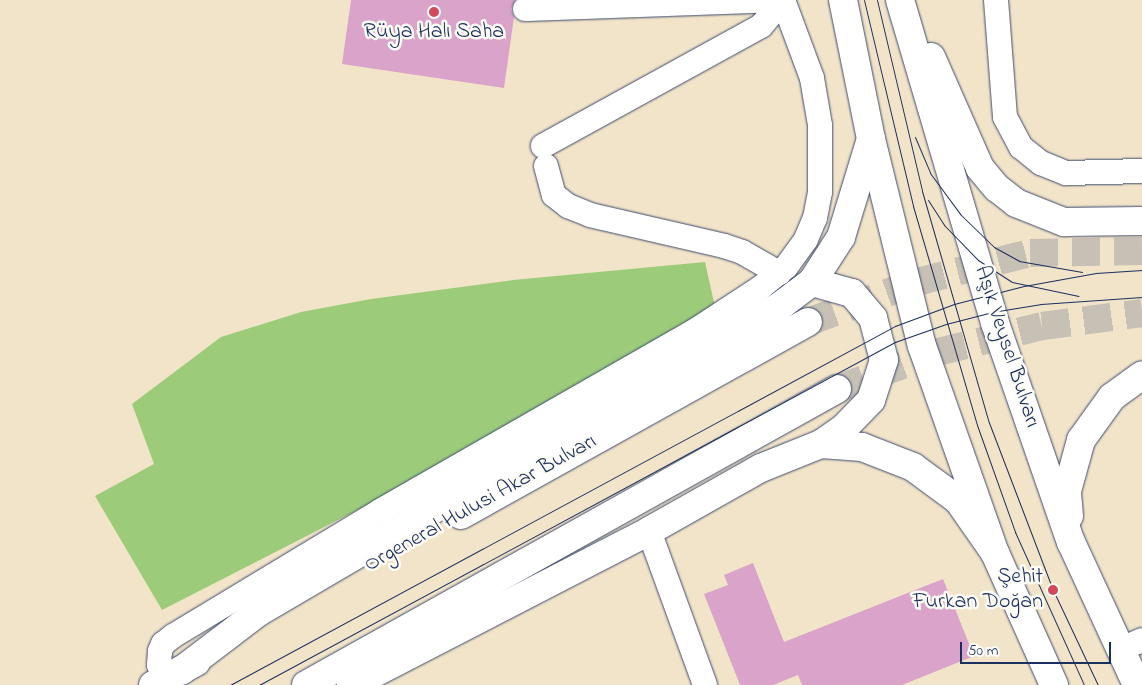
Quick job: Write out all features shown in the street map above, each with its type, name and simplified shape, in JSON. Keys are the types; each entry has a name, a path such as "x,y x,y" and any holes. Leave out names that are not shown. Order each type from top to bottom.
{"main road":[{"path":"843,0 871,139 922,346 994,553 1054,685"},
{"name":"Aşık Veysel Bulvarı","path":"900,0 908,32 967,221 995,323 1071,542 1132,645 1137,685"},
{"path":"908,32 935,61 968,144 980,168 1003,193 1038,214 1064,222 1142,221"},
{"path":"166,678 257,614 780,306 812,282 841,237 871,139"},
{"path":"351,685 648,530 761,468 821,444 844,428 871,400 884,360 874,318 852,294 812,282"},
{"name":"Orgeneral Hulusi Akar Bulvarı","path":"166,678 808,322"},
{"path":"1071,542 1067,491 1080,440 1112,397 1142,374"},
{"path":"306,685 837,390"},
{"path":"821,444 862,447 914,467 958,500 994,553"}],"street":[{"path":"525,9 782,0"},
{"path":"166,678 159,664 160,651 163,644 173,636 380,511 696,330 779,273 806,239 815,218 821,161 812,78 783,0 761,26 544,156 554,195 568,206 590,215 724,246 742,252 779,273"},
{"path":"996,0 1005,117 1021,147 1041,164 1066,173 1142,171"},
{"path":"648,530 705,685"}],"green space":[{"path":"705,262 719,325 162,610 95,496 154,464 132,404 221,337 301,312 371,299 513,280"}],"building":[{"path":"351,0 515,0 511,9 514,17 504,88 342,64"},
{"path":"753,563 784,642 943,579 974,656 902,685 802,685 798,675 773,685 740,685 704,594 728,585 724,575"}],"tunnel":[{"path":"808,322 917,282 1030,253 1142,251"},
{"path":"837,389 938,352 1042,326 1142,313"}],"tram line":[{"path":"864,0 913,206 977,425 1015,532 1084,685"},
{"path":"877,0 922,191 988,420 1053,590 1098,685"},
{"path":"915,137 930,173 961,215 994,247 1019,261 1082,272"},
{"path":"928,200 944,225 978,260 1012,282 1079,296"},
{"path":"230,685 895,326 954,304 1024,286 1096,273 1142,270"},
{"path":"259,685 895,342 946,324 992,312 1041,304 1142,297"}],"place":[{"name":"Rüya Halı Saha","path":"434,12"},
{"name":"Şehit Furkan Doğan","path":"1053,590"}]}
